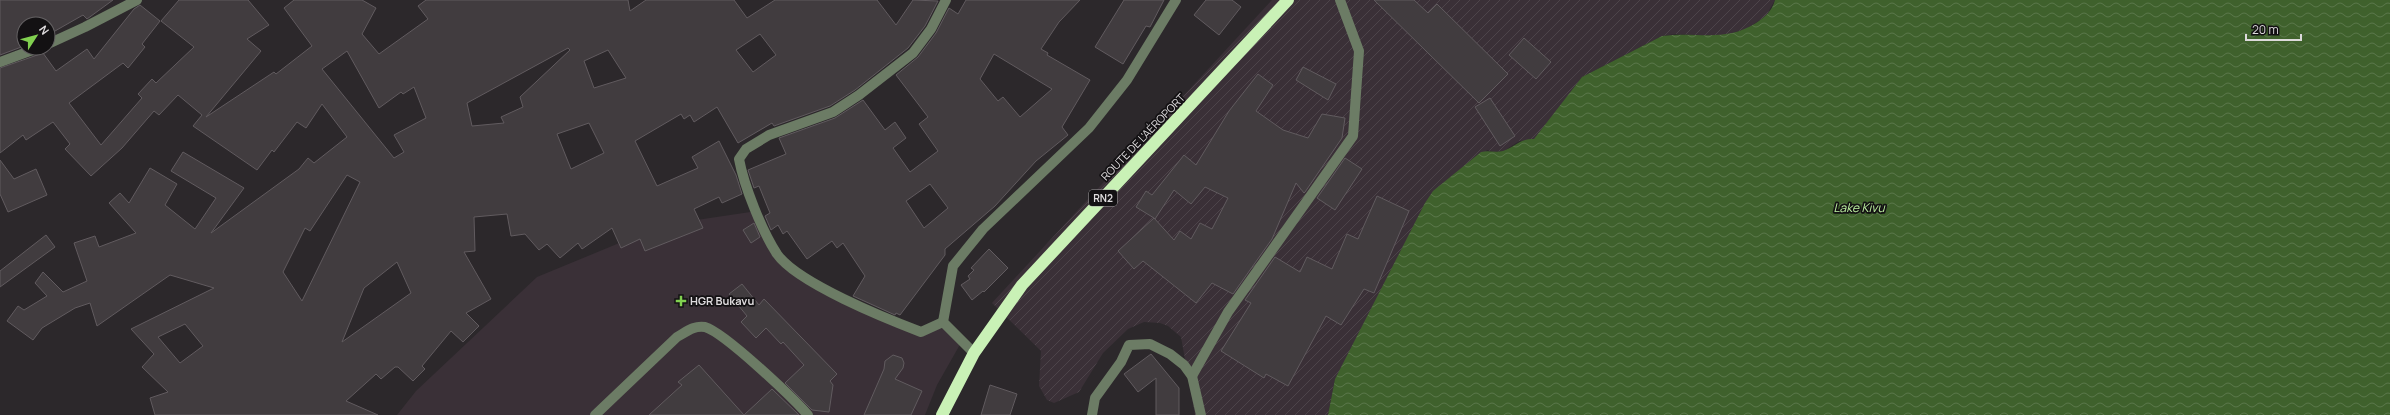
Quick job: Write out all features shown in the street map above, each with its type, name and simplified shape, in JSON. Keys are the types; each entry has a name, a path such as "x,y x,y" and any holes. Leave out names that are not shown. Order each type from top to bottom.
{"highway":[{"name":"ROUTE DE L'AÉROPORT","path":"942,415 974,353 1022,284 1288,0"}],"street":[{"path":"56,40 137,0"},
{"path":"943,322 921,332 874,314 797,273 778,255 742,177 739,159 746,149 769,134 833,112 859,95 913,53 931,29 946,0"},
{"path":"943,322 953,266 983,230 1089,128 1127,80 1176,0"},
{"path":"1192,376 1228,312 1353,136 1359,51 1340,0"},
{"path":"0,62 16,56"},
{"path":"943,322 974,353"},
{"path":"595,415 677,337 692,328 705,327 742,354 790,395 808,415"},
{"path":"1092,415 1095,398 1121,362 1129,345 1150,344 1170,354 1184,365 1192,376 1201,415"}],"shaded area":[{"path":"1272,0 1775,0 1766,16 1746,29 1721,36 1675,34 1662,36 1582,77 1534,140 1519,141 1504,151 1494,152 1487,150 1335,379 1328,415 1195,415 1181,337 1168,326 1160,323 1144,322 1128,329 1103,353 1079,392 1054,403 1047,400 1039,386 1041,351 992,303"},
{"name":"HGR Bukavu","path":"757,211 778,255 797,273 921,332 943,322 962,341 937,385 925,415 397,415 416,391 537,277 663,225"}],"water":[{"name":"Lake Kivu","path":"1775,0 2390,0 2390,415 1328,415 1335,379 1425,203 1433,191 1481,152 1503,151 1524,140 1534,139 1582,77 1662,36 1721,35 1744,29 1756,23 1765,16 1770,11"}],"building":[{"path":"0,0 113,0 87,19 83,15 56,30 56,16 16,16 16,49 0,55"},
{"path":"179,0 248,0 269,25 247,39 261,51 206,117 274,72 276,74 312,46 284,8 294,0 362,0 376,8 362,34 379,54 428,19 418,6 426,0 628,0 630,11 646,0 734,0 747,18 775,0 877,0 896,25 913,0 938,1 925,26 908,48 855,90 830,106 774,126 772,123 738,143 717,107 694,122 690,115 684,119 681,114 635,141 657,186 698,168 692,157 719,141 736,175 742,194 722,203 719,197 694,209 703,228 645,251 640,239 621,248 612,228 582,249 578,243 560,258 547,244 539,250 525,234 511,236 507,214 474,217 475,251 464,252 491,299 466,313 479,326 463,342 451,331 422,366 425,369 413,381 398,367 395,367 381,379 376,374 346,401 378,415 155,415 150,398 168,392 142,367 154,354 131,329 214,288 170,275 97,326 90,303 75,308 42,328 33,340 7,321 18,306 24,310 47,296 35,283 43,272 63,292 87,281 74,243 95,236 99,247 136,233 109,203 120,193 129,203 150,168 177,184 165,205 195,229 216,198 171,171 183,152 244,188 211,233 299,169 308,158 314,163 347,137 322,104 306,128 297,122 274,152 272,150 257,170 193,126 202,115 178,95 159,115 154,111 122,148 91,176 65,149 70,144 53,122 26,140 23,135 0,153 0,68 34,56 45,56 56,71 87,49 94,59 134,9 140,5 160,21 142,44 145,47 128,68 123,63 69,103 101,145 142,98 138,94 152,79 156,83 194,47 161,21","holes":["760,34 776,55 753,72 736,50","568,48 570,50 520,97 523,107 501,117 504,123 472,126 467,103","608,50 626,78 594,88 584,61","347,51 379,108 401,92 403,94 414,87 426,118 394,135 404,152 394,158 322,69","589,123 604,153 571,169 557,134","347,175 360,182 302,301 283,272 305,228 310,231","397,262 411,293 342,342 364,288","185,324 203,346 180,363 158,337"]},
{"path":"966,0 1080,0 1059,22 1041,49 1048,53 1047,55 1090,80 1062,127 1068,135 1036,161 995,206 945,249 945,255 900,315 896,313 895,315 853,296 865,276 843,243 837,248 832,241 807,259 787,231 783,234 778,225 771,230 765,216 770,213 759,186 754,188 748,170 786,154 779,138 835,118 863,100 885,130 895,122 906,138 893,148 910,172 938,151 919,124 928,117 896,75 918,57 936,33 949,8 958,14","holes":["994,54 1052,89 1020,117 1003,97 998,101 980,79","930,184 948,208 924,228 906,201"]},
{"path":"1124,0 1164,0 1150,27 1146,26 1123,64 1095,47"},
{"path":"1206,0 1232,0 1241,7 1219,35 1194,15"},
{"path":"1374,0 1414,0 1428,13 1437,4 1508,74 1479,103"},
{"path":"1524,38 1551,62 1536,79 1509,55"},
{"path":"1303,67 1336,84 1328,100 1296,80"},
{"path":"1258,74 1273,85 1256,111 1283,130 1308,138 1322,114 1345,118 1342,138 1304,193 1296,183 1272,239 1233,294 1212,283 1196,303 1143,261 1134,269 1118,251 1154,218 1136,207 1146,191 1152,195 1184,155 1196,165 1229,111","holes":["1205,187 1228,198 1212,229 1200,223 1191,239 1180,231 1174,240 1154,218 1155,219 1174,190 1191,204"]},
{"path":"1490,98 1515,136 1500,146 1475,107"},
{"path":"1345,158 1362,169 1335,210 1317,198"},
{"path":"0,160 14,179 36,169 47,195 8,212 0,194"},
{"path":"1377,196 1409,211 1374,293 1364,289 1341,325 1326,316 1288,386 1266,374 1264,378 1221,351 1251,303 1245,300 1275,257 1300,272 1307,257 1332,269 1347,234 1358,239"},
{"path":"754,223 760,237 751,243 743,230"},
{"path":"46,235 55,247 0,287 0,271"},
{"path":"989,249 1008,268 984,292 983,291 972,300 961,285 970,279 968,276 974,270 971,268"},
{"path":"742,284 759,305 764,299 837,374 830,381 833,385 829,412 812,410 785,383 804,365 783,342 781,344 766,328 756,338 741,322 747,316 729,294"},
{"path":"1151,354 1179,388 1179,415 1156,415 1156,378 1138,392 1124,374"},
{"path":"893,355 902,358 904,363 903,368 895,379 922,391 911,415 864,415 884,369 885,361"},
{"path":"699,365 744,415 649,415 682,385 678,382"},
{"path":"990,385 1017,394 1010,415 981,415"},
{"path":"772,389 799,415 744,415"}],"place":[{"name":"HGR Bukavu","path":"681,301"}]}
